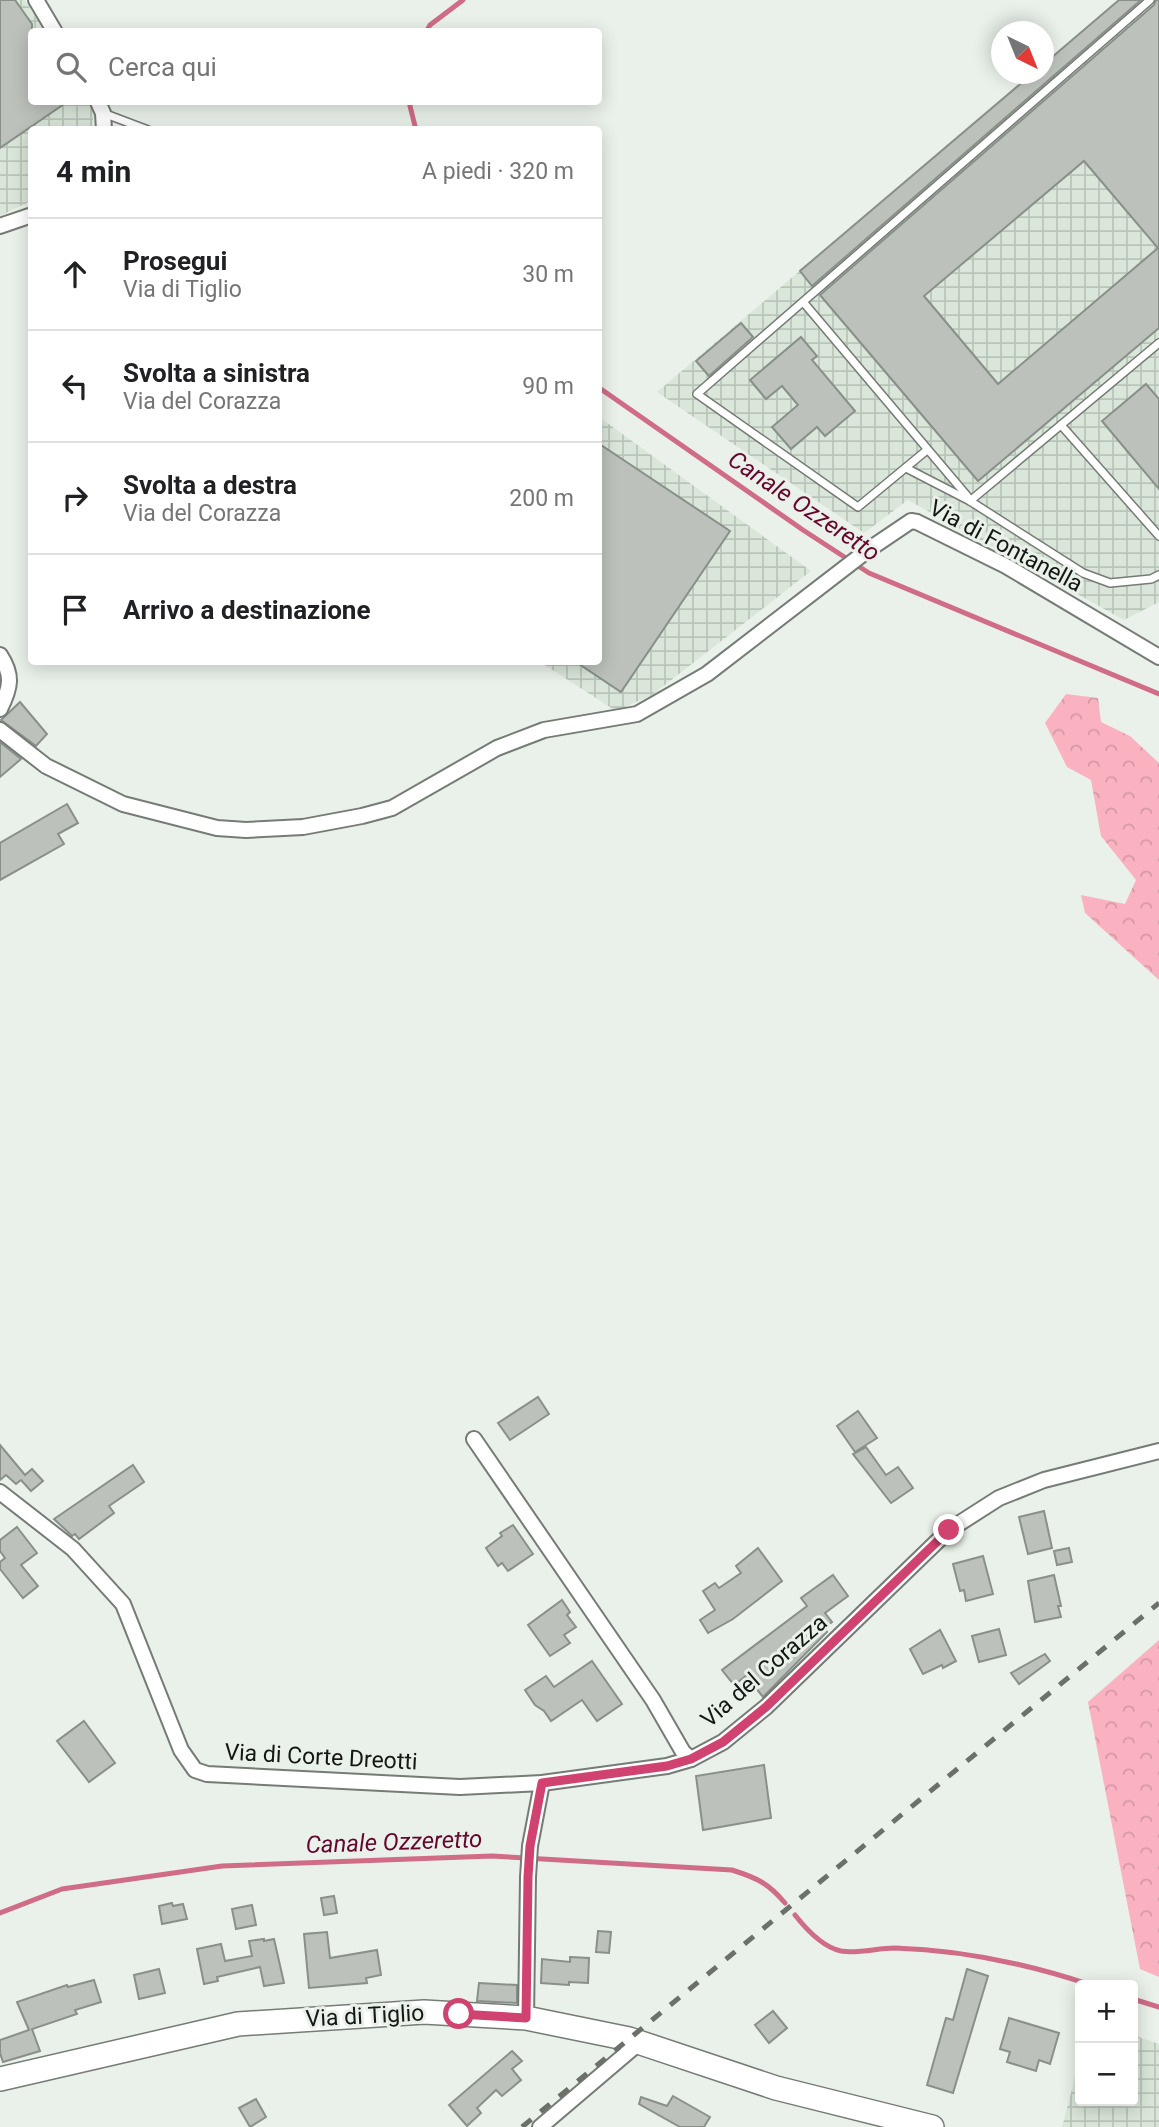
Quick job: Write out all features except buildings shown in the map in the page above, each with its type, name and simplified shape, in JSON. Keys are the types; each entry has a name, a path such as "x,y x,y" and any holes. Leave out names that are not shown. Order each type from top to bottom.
{"main road":[{"name":"Via di Tiglio","path":"0,2079 238,2024 424,2012 526,2018 640,2042 776,2088 932,2127"}],"street":[{"path":"36,0 53,28"},
{"path":"101,107 103,126"},
{"path":"0,226 28,216"},
{"name":"Via di Fontanella","path":"0,730 46,766 123,804 217,828 246,830 303,827 392,808 497,748 544,730 637,714 708,674 868,550 905,524 917,522 1006,566 1159,657"},
{"path":"0,655 9,669 8,687 0,709"},
{"path":"474,1439 653,1700 683,1752 691,1759"},
{"name":"Via del Corazza","path":"542,1783 667,1766 691,1759 723,1742 766,1707 949,1530 999,1498 1044,1480 1159,1451"},
{"name":"Via di Corte Dreotti","path":"0,1492 73,1549 123,1604 181,1750 195,1770 207,1774 460,1787 542,1783"},
{"path":"526,2018 530,1846 542,1783"},
{"path":"540,2127 640,2042"}],"lane":[{"path":"927,450 858,506 697,394 1150,0"},
{"path":"101,107 140,126"},
{"path":"804,303 971,501"},
{"path":"971,501 1159,343"},
{"path":"1061,425 1159,536"},
{"path":"906,468 971,501 1083,573 1110,583 1151,579 1159,575"}],"shaded area":[{"path":"0,0 25,0 42,28 28,28 28,105 91,105 94,109 92,126 28,126 28,202 0,216"},
{"path":"1119,0 1159,0 1159,602 1124,620 908,500 864,533 657,392 1020,84 1054,84 1054,55"},
{"path":"602,419 811,571 652,695 616,711 545,665 602,665"},
{"path":"1138,2037 1159,2044 1159,2127 1062,2127 1075,2078 1075,2106 1138,2106"}],"green space":[{"path":"1066,694 1098,698 1101,722 1130,736 1159,763 1159,980 1085,913 1081,895 1125,904 1136,880 1101,836 1091,780 1067,767 1045,723"},
{"path":"1159,1640 1159,1977 1140,1969 1088,1702"}],"waterway":[{"name":"Canale Ozzeretto","path":"428,28 463,0"},
{"name":"Canale Ozzeretto","path":"410,105 415,126"},
{"name":"Canale Ozzeretto","path":"602,390 869,573 1159,694"},
{"name":"Canale Ozzeretto","path":"0,1913 62,1889 222,1866 492,1856 732,1870 762,1882 785,1903"},
{"name":"Canale Ozzeretto","path":"795,1915 821,1942 841,1951 895,1948 970,1955 1075,1980"},
{"name":"Canale Ozzeretto","path":"1138,2001 1159,2007"}],"railway":[{"path":"522,2127 1159,1603"}],"route":[{"path":"459,2014 526,2018 530,1846 542,1783 667,1766 691,1759 723,1742 766,1707 949,1530"}]}
